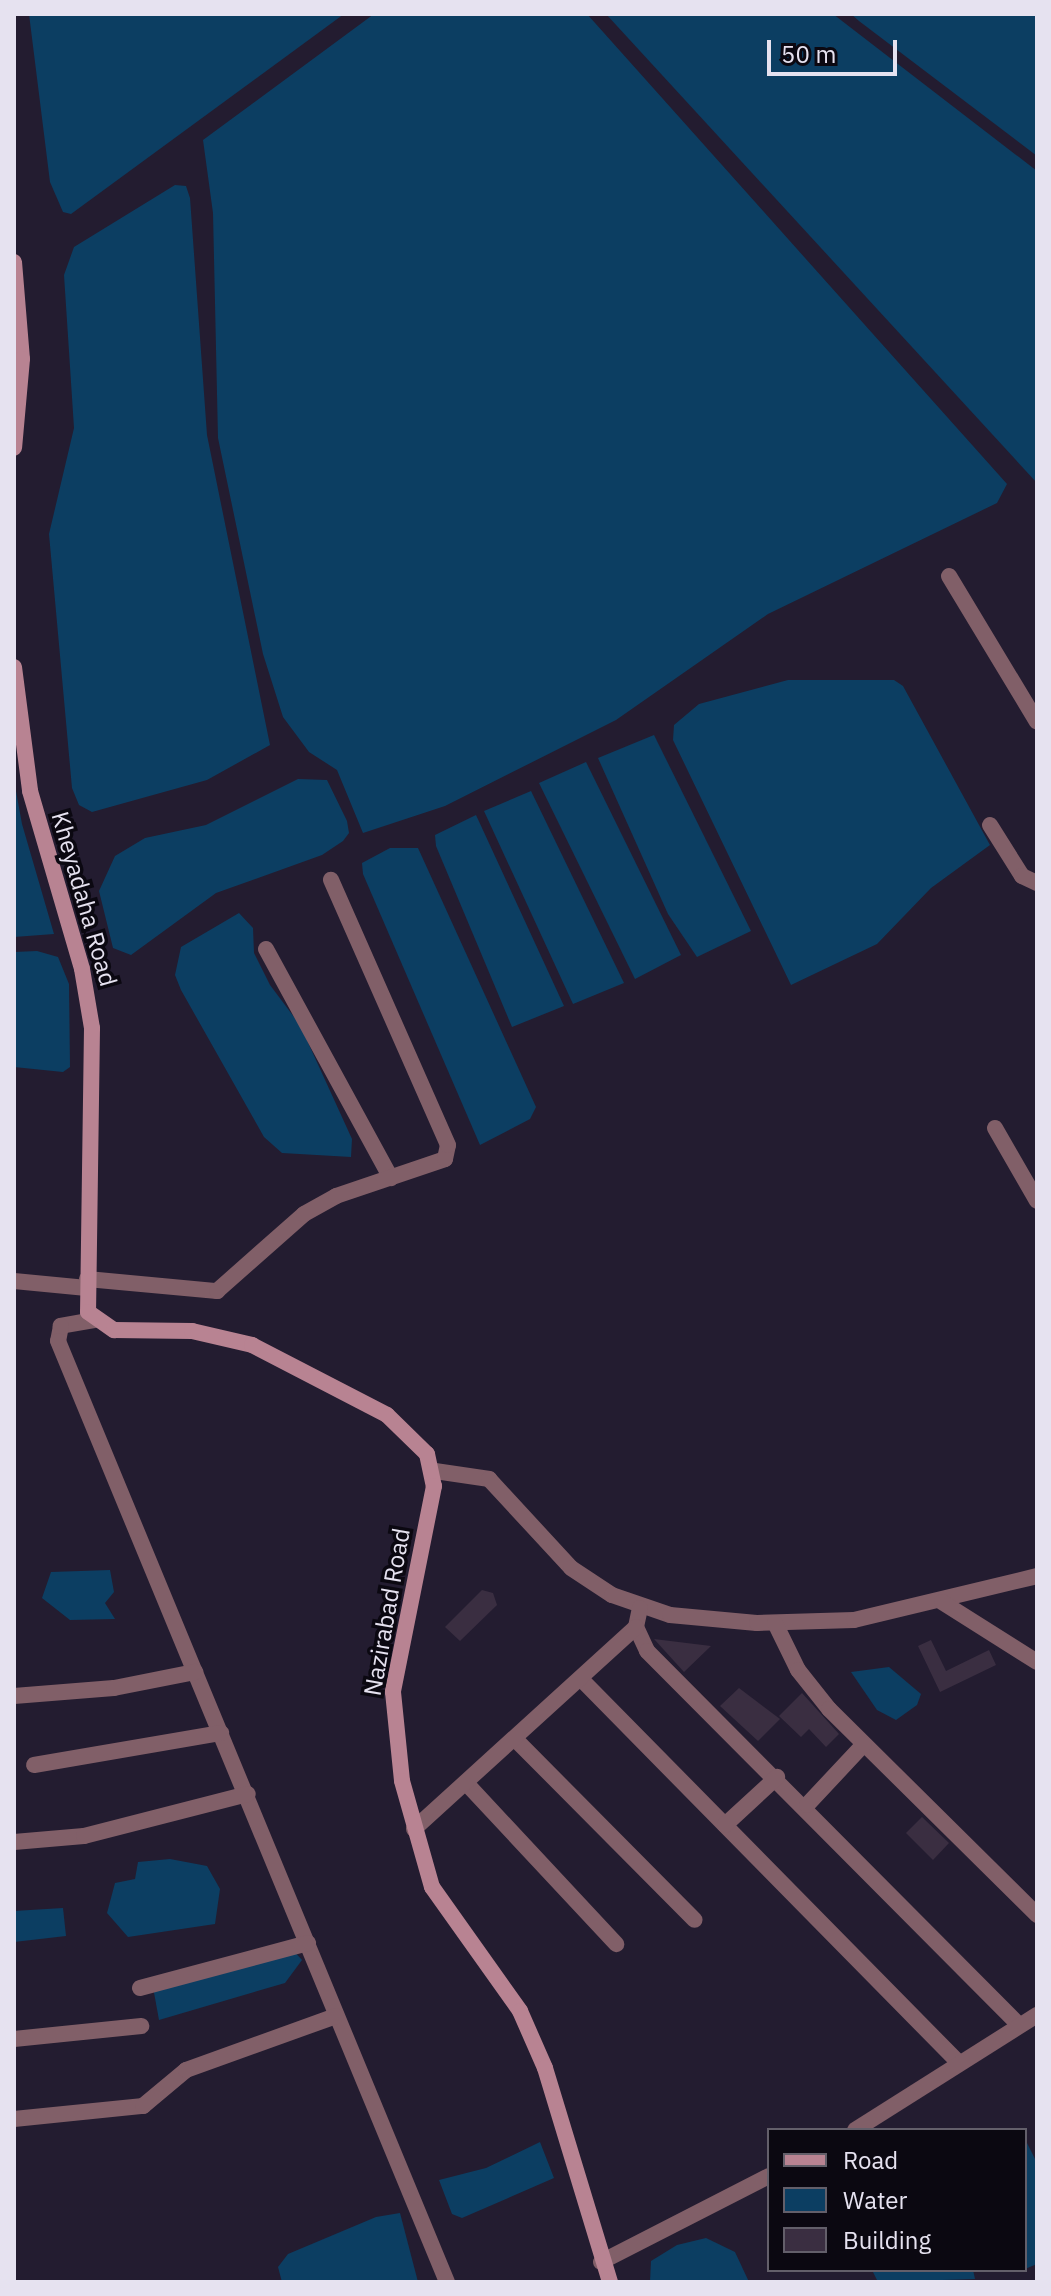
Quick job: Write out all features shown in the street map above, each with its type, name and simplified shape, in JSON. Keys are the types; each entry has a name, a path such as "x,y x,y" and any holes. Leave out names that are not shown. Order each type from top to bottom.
{"main road":[{"path":"14,262 22,359 14,448"},
{"name":"Kheyadaha Road","path":"14,667 30,791 82,969 92,1028 89,1300"},
{"path":"89,1300 114,1330 224,1338 308,1370 387,1415 427,1454 435,1471"},
{"name":"Nazirabad Road","path":"435,1471 393,1692 392,1728 414,1829 432,1887 533,2037 601,2262 610,2282"}],"street":[{"path":"949,576 1037,722"},
{"path":"990,825 1022,876 1037,883"},
{"path":"14,1281 89,1300 217,1291 304,1214 445,1159 448,1145 331,880"},
{"path":"266,949 391,1178"},
{"path":"995,1128 1037,1201"},
{"path":"89,1300 61,1326 58,1341 248,1794 447,2282"},
{"path":"435,1471 472,1474 571,1568 640,1608 775,1623 854,1620 942,1602 1037,1576"},
{"path":"942,1602 1037,1662"},
{"path":"414,1829 517,1741 636,1627 640,1608"},
{"path":"775,1623 798,1670 864,1744 1037,1915"},
{"path":"636,1627 647,1651 807,1805 1019,2025"},
{"path":"14,1696 114,1688 195,1672"},
{"path":"581,1679 958,2062"},
{"path":"34,1765 221,1733"},
{"path":"517,1741 695,1920"},
{"path":"807,1805 864,1744"},
{"path":"725,1825 777,1777"},
{"path":"467,1784 616,1944"},
{"path":"14,1842 84,1836 248,1794"},
{"path":"140,1988 308,1943"},
{"path":"858,2128 958,2062 1037,2015"},
{"path":"14,2119 143,2106 186,2070 336,2016"},
{"path":"14,2039 141,2026"},
{"path":"601,2262 767,2177"}],"water":[{"path":"29,14 344,14 71,214 63,212 50,182"},
{"path":"374,14 587,14 1007,484 997,503 768,614 616,720 445,806 363,833 337,770 309,752 283,717 263,654 218,438 213,213 203,140"},
{"path":"606,14 833,14 1037,171 1037,483"},
{"path":"851,14 1037,14 1037,156 859,21"},
{"path":"175,185 186,186 190,198 207,435 270,745 207,780 92,812 79,805 72,788 49,534 74,428 64,275 74,247"},
{"path":"788,680 894,680 903,686 990,845 931,888 877,944 791,985 673,740 674,725 699,704"},
{"path":"654,735 751,931 697,957 668,914 598,758"},
{"path":"586,762 681,955 635,979 539,783"},
{"path":"298,779 327,780 347,821 349,833 343,841 322,855 216,893 131,955 113,948 99,891 115,856 145,838 206,825"},
{"path":"14,780 22,824 54,934 14,937"},
{"path":"531,791 624,983 573,1004 484,811"},
{"path":"476,815 564,1006 512,1027 436,846 435,835"},
{"path":"390,848 418,848 536,1107 530,1119 480,1145 363,874 362,863"},
{"path":"239,913 253,928 254,953 270,985 300,1025 352,1139 351,1157 282,1153 264,1137 181,990 175,975 181,947"},
{"path":"37,951 58,957 69,984 70,1067 63,1072 14,1067 14,952"},
{"path":"110,1570 114,1592 105,1603 115,1619 70,1620 42,1598 51,1572"},
{"path":"889,1667 921,1694 917,1705 896,1720 877,1710 851,1672"},
{"path":"170,1859 207,1866 220,1889 215,1924 128,1937 107,1913 115,1883 135,1879 138,1862"},
{"path":"63,1908 66,1936 14,1942 14,1911"},
{"path":"293,1950 302,1960 285,1983 159,2020 153,1987"},
{"path":"540,2142 554,2178 462,2218 452,2214 439,2180 486,2168"},
{"path":"1027,2143 1037,2163 1037,2264 1027,2268"},
{"path":"400,2213 418,2282 282,2282 278,2267 288,2254 376,2217"},
{"path":"706,2238 735,2252 749,2282 650,2282 651,2261 677,2245"},
{"path":"873,2272 973,2272 975,2279 878,2282"}],"building":[{"path":"482,1590 493,1593 497,1605 460,1641 445,1627"},
{"path":"654,1639 711,1646 684,1672"},
{"path":"931,1640 946,1671 989,1650 996,1665 940,1692 918,1646"},
{"path":"739,1688 780,1719 758,1741 720,1706"},
{"path":"802,1693 839,1734 826,1747 809,1729 801,1737 779,1716"},
{"path":"922,1817 949,1843 933,1860 906,1833"}]}
